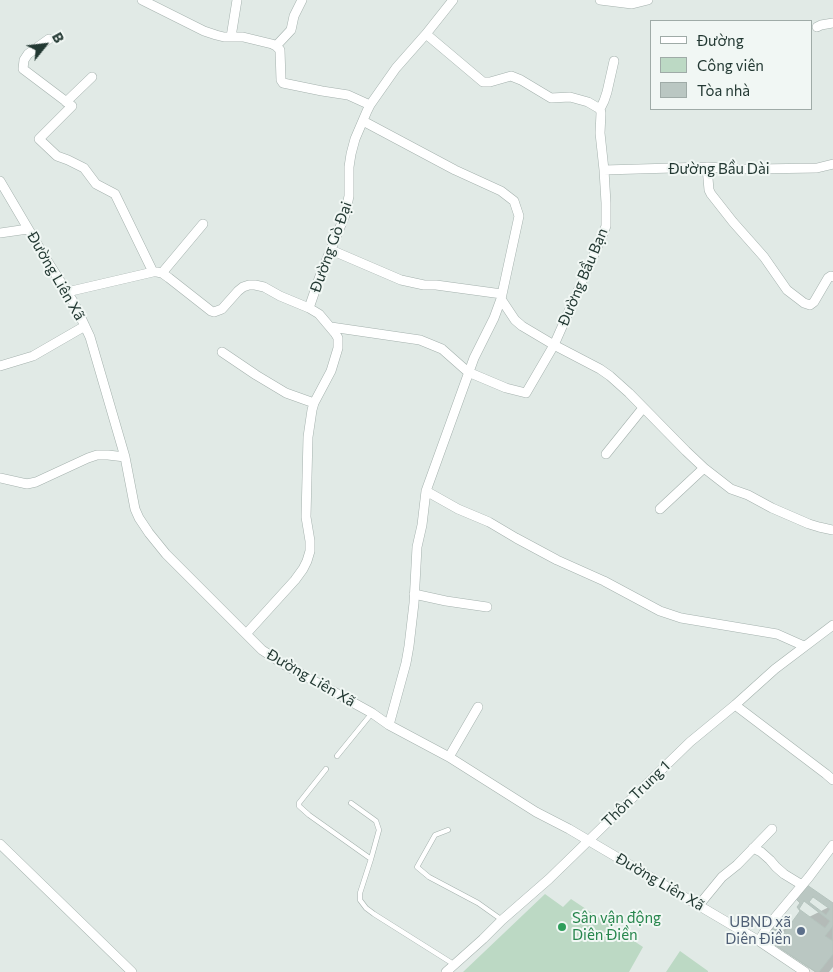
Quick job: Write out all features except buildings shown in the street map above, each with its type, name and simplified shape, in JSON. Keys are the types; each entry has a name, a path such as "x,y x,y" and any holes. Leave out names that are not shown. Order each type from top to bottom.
{"street":[{"path":"142,0 204,31 276,46 280,50 281,80 283,83 348,95 370,104"},
{"path":"230,37 237,0"},
{"path":"276,46 291,30 294,16 302,0"},
{"name":"Đường Gò Đại","path":"331,327 319,314 309,308 348,205 349,167 354,139 370,104 396,68 453,0"},
{"path":"600,0 632,4 648,0"},
{"path":"817,27 833,23"},
{"path":"426,34 483,82 511,76 551,98 570,97 588,102 600,109"},
{"path":"49,39 28,54 24,60 23,70 72,106 39,139 57,156 84,168 96,184 115,194 157,273 214,312 222,309 238,291 249,285 264,287 309,308"},
{"name":"Đường Bầu Bạn","path":"468,372 506,388 526,393 554,345 606,226 600,109 607,92 614,60"},
{"path":"66,102 92,77"},
{"path":"362,121 472,179 501,191 514,201 520,216 501,297 494,318 468,372 426,491 417,547 406,663 389,725"},
{"name":"Đường Bầu Dài","path":"604,170 707,166 738,169 817,168 833,164"},
{"path":"707,166 708,190 764,257 787,290 804,303 810,304 814,302 828,278 833,277"},
{"name":"Đường Liên Xã","path":"0,180 74,303 90,337 125,457 135,509 139,518 148,533 166,554 262,650 285,665 372,713 389,725 449,757 536,812 699,905 759,941 805,972"},
{"path":"67,292 157,273 203,224"},
{"path":"0,233 28,229"},
{"path":"331,250 401,280 501,297 515,320 522,326 610,376 704,468 731,489 809,524 833,530"},
{"path":"0,366 34,356 85,326"},
{"path":"331,327 420,340 442,349 468,372"},
{"path":"246,634 295,580 303,569 308,556 310,541 306,517 308,436 314,403 331,372 338,348 338,338 331,327"},
{"path":"222,352 286,393 314,403"},
{"path":"606,454 643,408"},
{"path":"0,478 28,484 97,455 125,457"},
{"path":"660,509 704,468"},
{"path":"426,491 458,509 489,522 549,556 604,581 660,611 681,618 777,634 804,646"},
{"path":"414,594 487,607"},
{"name":"Thôn Trung 1","path":"446,972 549,878 690,742 775,669 833,625"},
{"path":"735,705 833,780"},
{"path":"449,757 478,707"},
{"path":"699,905 722,877 737,865 772,830"},
{"path":"0,844 132,972"},
{"path":"759,941 768,926 833,845"},
{"path":"753,848 761,852 776,868 802,885"}],"lane":[{"path":"337,756 372,713"},
{"path":"326,769 299,806 371,859"},
{"path":"352,803 376,821 379,830 360,893 360,900 366,908 455,964"},
{"path":"448,830 435,835 418,867 429,876 478,903 502,920"}],"green space":[{"name":"Sân vận động Diên Điền","path":"545,894 563,907 571,899 643,947 629,972 463,972"},
{"path":"680,951 708,971 708,972 666,972"}],"place":[{"name":"Sân vận động Diên Điền","path":"562,927"},
{"name":"UBND xã Diên Điền","path":"801,931"}]}
